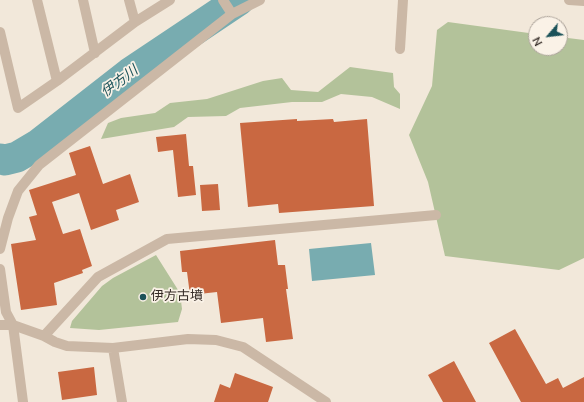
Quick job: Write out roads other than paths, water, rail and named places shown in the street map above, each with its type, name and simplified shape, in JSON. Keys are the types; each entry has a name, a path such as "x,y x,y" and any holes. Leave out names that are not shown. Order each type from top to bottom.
{"street":[{"path":"38,0 57,80"},
{"path":"82,0 95,53"},
{"path":"129,0 135,22"},
{"path":"0,32 18,108 95,53 135,22 170,0"},
{"path":"223,0 230,12"},
{"path":"0,249 8,218 18,191 39,165 230,12 260,0"},
{"path":"400,48 403,0"},
{"path":"569,0 584,1"},
{"path":"44,336 98,277 166,239 436,215"},
{"path":"0,269 6,312 13,325 23,402"},
{"path":"0,325 13,325 67,346 113,348 188,339 229,342 243,347 326,402"},
{"path":"113,348 122,402"}],"water":[{"path":"371,243 375,275 312,281 309,249"}],"waterway":[{"name":"伊方川","path":"0,159 5,160 17,157 39,144 130,73 239,0"}],"place":[{"name":"伊方古墳","path":"143,297"}]}
